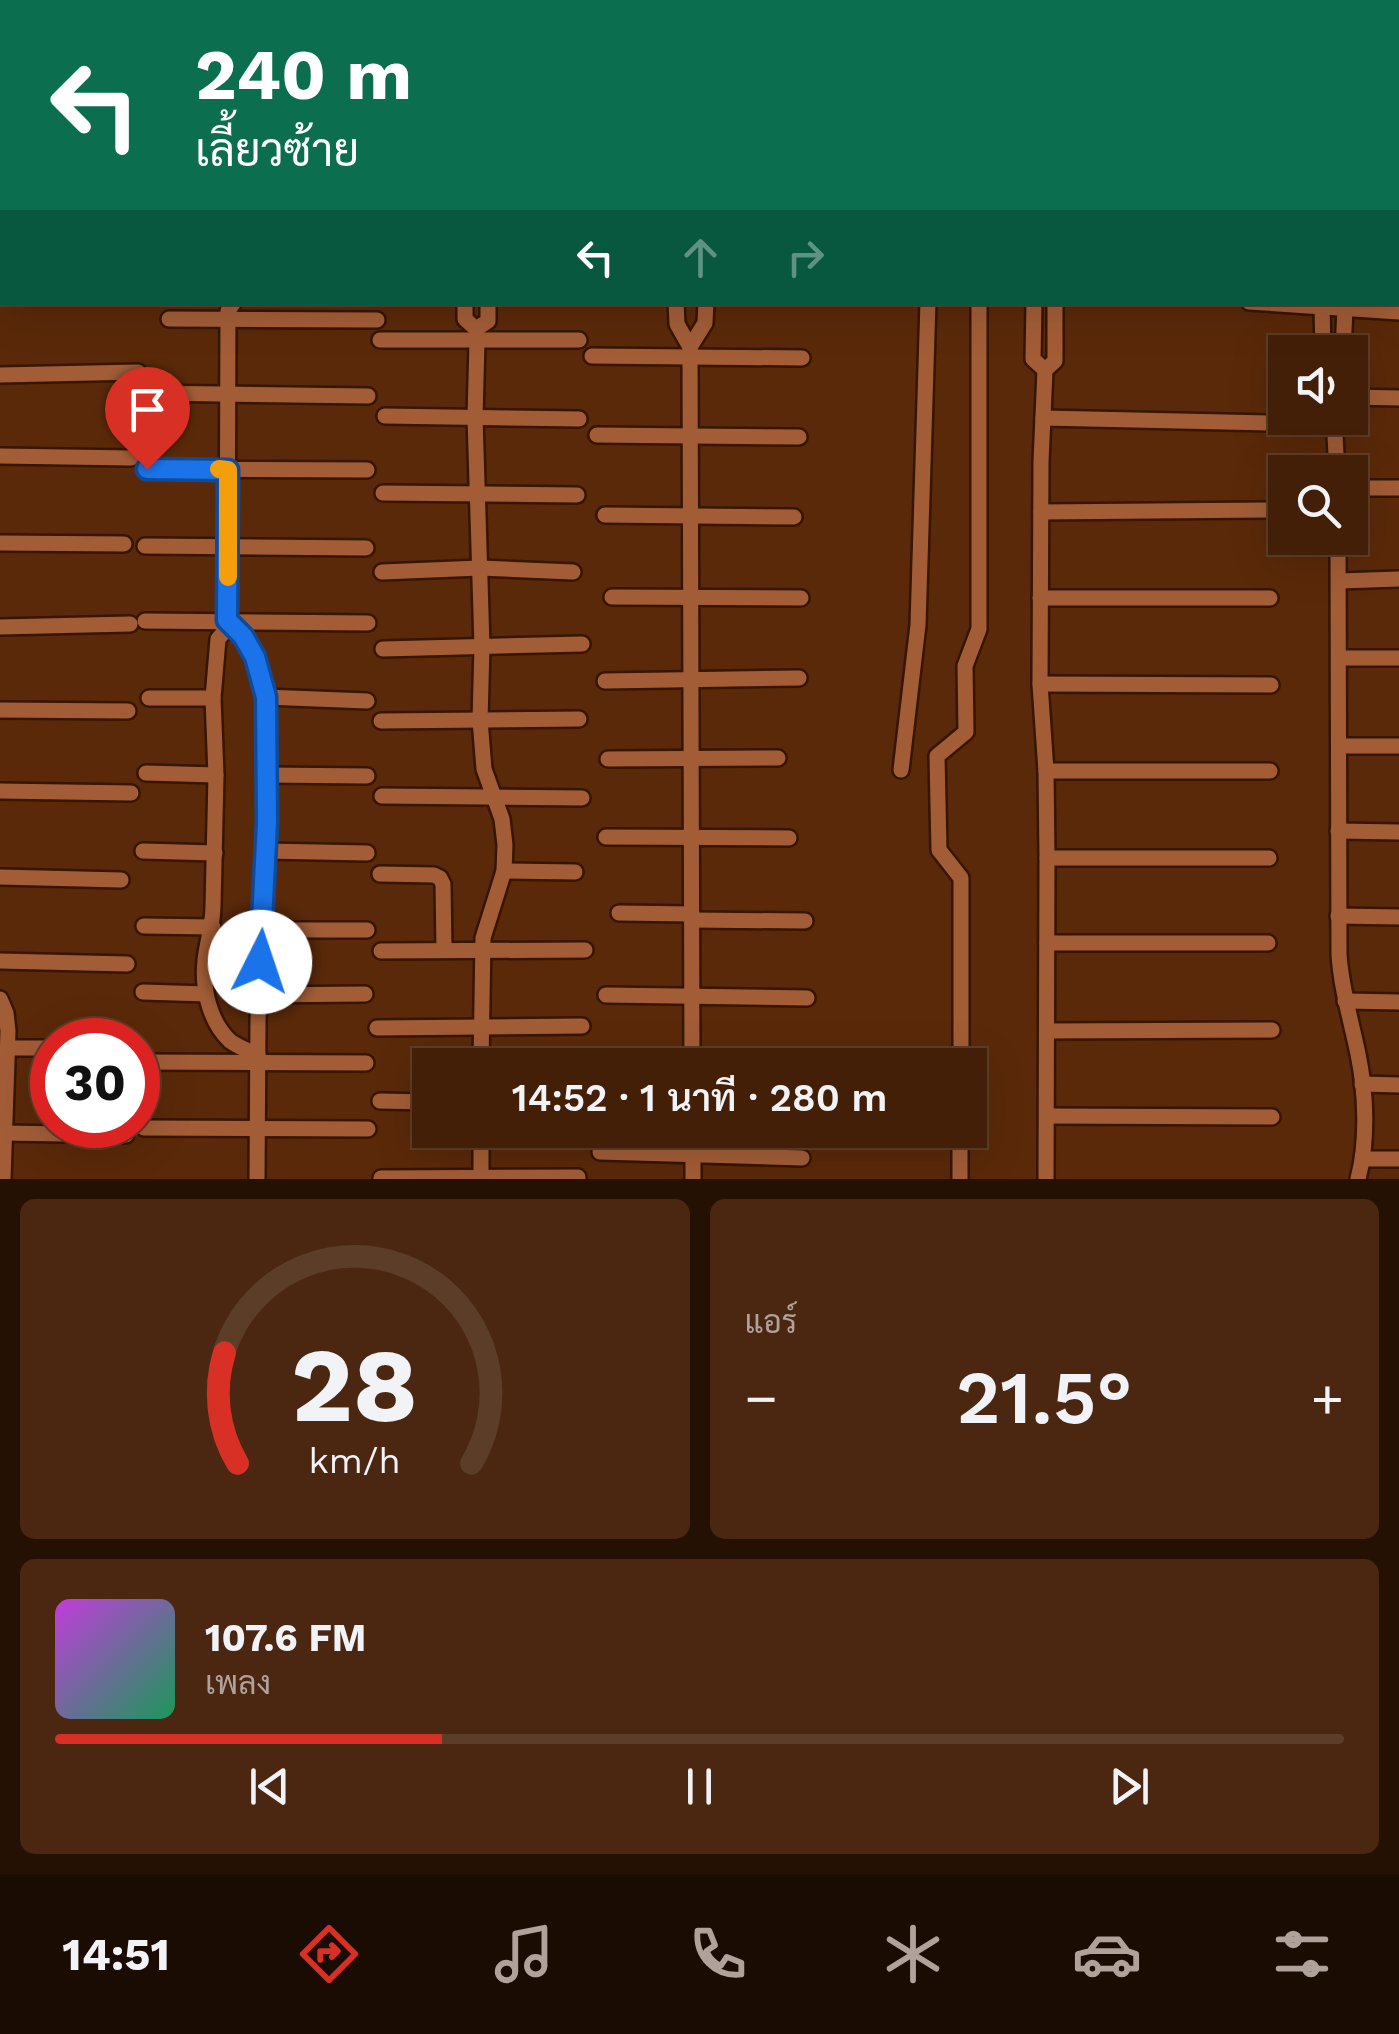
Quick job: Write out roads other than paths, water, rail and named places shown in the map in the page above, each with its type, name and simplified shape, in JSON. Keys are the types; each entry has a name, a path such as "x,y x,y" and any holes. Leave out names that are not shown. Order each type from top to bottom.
{"street":[{"path":"465,305 465,319 477,335"},
{"path":"481,1048 482,950 504,871 502,819 484,769 480,720 482,646 475,417 477,335 488,320 488,305"},
{"path":"676,305 677,324 690,352 692,1048"},
{"path":"690,352 705,323 706,305"},
{"path":"901,770 918,625 928,305"},
{"path":"960,1048 962,878 939,850 937,756 966,732 965,666 979,629 979,305"},
{"path":"1034,305 1033,359 1046,370"},
{"path":"1046,1179 1047,858 1040,598 1043,418 1046,370 1054,360 1055,305"},
{"path":"1304,305 1399,312"},
{"path":"1322,306 1323,335"},
{"path":"1344,335 1345,308"},
{"path":"169,319 228,309 377,320"},
{"path":"228,309 229,622 218,638 213,698 215,853 212,926 205,960 206,994 219,1027 232,1043 258,1059"},
{"path":"380,340 477,335 579,340"},
{"path":"592,356 690,352 802,358"},
{"path":"0,374 138,372"},
{"path":"148,393 368,396"},
{"path":"1368,397 1399,398"},
{"path":"386,416 578,419"},
{"path":"1043,418 1268,423"},
{"path":"597,435 799,437"},
{"path":"0,456 132,458"},
{"path":"147,469 366,470"},
{"path":"1368,488 1399,488"},
{"path":"383,493 577,495"},
{"path":"1041,512 1265,510"},
{"path":"605,514 794,517"},
{"path":"0,543 124,544"},
{"path":"145,546 366,548"},
{"path":"1338,555 1338,916 1340,974 1362,1084 1363,1159 1358,1179"},
{"path":"382,572 480,568 574,572"},
{"path":"1339,581 1399,579"},
{"path":"612,597 800,598"},
{"path":"1040,598 1270,598"},
{"path":"229,622 255,657 266,697 257,1179"},
{"path":"0,627 368,623"},
{"path":"382,650 582,644"},
{"path":"1339,658 1399,658"},
{"path":"605,680 799,678"},
{"path":"1040,684 1271,685"},
{"path":"266,697 367,700"},
{"path":"149,698 213,698"},
{"path":"0,710 128,712"},
{"path":"381,721 579,719"},
{"path":"1340,746 1399,746"},
{"path":"608,759 778,758"},
{"path":"1046,771 1270,771"},
{"path":"146,774 216,776"},
{"path":"266,775 367,776"},
{"path":"0,791 130,794"},
{"path":"382,796 582,798"},
{"path":"1338,831 1399,832"},
{"path":"606,838 789,838"},
{"path":"143,850 215,853"},
{"path":"266,851 367,853"},
{"path":"1047,858 1270,858"},
{"path":"504,871 575,872"},
{"path":"380,874 440,878 444,884 444,950"},
{"path":"0,877 121,880"},
{"path":"618,913 805,921"},
{"path":"1338,916 1399,918"},
{"path":"144,926 212,926"},
{"path":"262,930 367,930"},
{"path":"1047,943 1268,943"},
{"path":"381,951 584,950"},
{"path":"0,961 126,964"},
{"path":"143,992 206,994"},
{"path":"259,995 366,994"},
{"path":"606,995 807,998"},
{"path":"0,999 6,1013 8,1048 3,1179"},
{"path":"1346,1001 1399,1002"},
{"path":"377,1028 582,1026"},
{"path":"1047,1031 1272,1030"},
{"path":"8,1048 30,1048"},
{"path":"160,1062 258,1059 366,1064"},
{"path":"1362,1084 1399,1084"},
{"path":"380,1101 412,1102"},
{"path":"1047,1116 1272,1117"},
{"path":"160,1128 368,1129"},
{"path":"4,1133 30,1133"},
{"path":"481,1148 481,1178"},
{"path":"693,1148 693,1179"},
{"path":"960,1148 960,1179"},
{"path":"600,1152 802,1158"},
{"path":"1363,1159 1399,1159"},
{"path":"380,1178 578,1177"}]}
